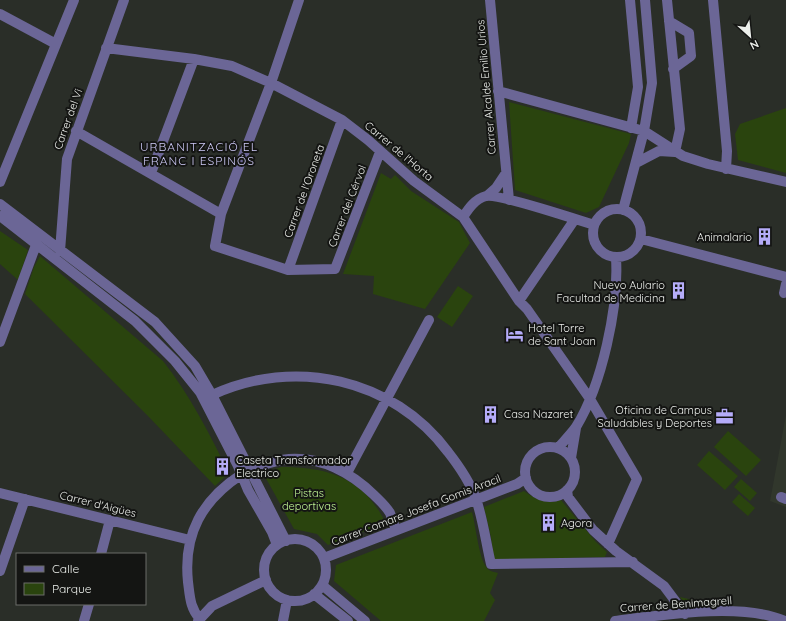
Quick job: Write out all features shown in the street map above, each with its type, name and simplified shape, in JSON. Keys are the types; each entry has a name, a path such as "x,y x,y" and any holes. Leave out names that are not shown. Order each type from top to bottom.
{"street":[{"path":"0,182 74,0"},
{"name":"Carrer del Vi","path":"60,251 67,159 124,0"},
{"path":"288,270 215,246 220,214 271,83 299,0"},
{"name":"Carrer Alcalde Emilio Urios","path":"490,0 510,200"},
{"path":"630,0 638,87 631,128"},
{"path":"623,210 644,131 652,84 645,0"},
{"path":"713,0 727,151 726,169"},
{"path":"669,1 673,69 680,129 675,152"},
{"path":"0,14 56,44"},
{"path":"669,21 689,33 691,56 673,69"},
{"name":"Carrer de l'Horta","path":"106,48 194,59 232,66 271,83 342,120 414,182 463,216 519,301 527,309 590,399 637,479 608,544"},
{"path":"151,173 194,59"},
{"path":"498,91 644,131 675,152 708,164 786,182"},
{"name":"Carrer de l'Oroneta","path":"288,270 342,120"},
{"path":"76,131 220,214"},
{"path":"641,141 658,152"},
{"name":"Carrer del Cérvol","path":"288,270 335,269 380,152"},
{"path":"636,163 658,152 675,152"},
{"path":"463,216 477,200 487,196 499,185 506,172"},
{"path":"487,196 510,200 594,225"},
{"path":"0,204 155,322 194,366 212,395 246,471 248,490 272,532 282,543"},
{"path":"609,210 623,210 635,217 639,223 641,239 635,250 630,254 616,258 605,254 596,246 592,233 594,225 602,214 609,210"},
{"path":"0,216 135,321 175,361 197,388 246,471"},
{"path":"519,301 575,219"},
{"path":"641,239 786,277"},
{"path":"0,342 36,245"},
{"path":"558,448 576,427 590,399 607,347 616,291 616,258"},
{"path":"347,473 429,320"},
{"path":"212,395 226,388 260,379 296,375 342,381 386,398 417,419 438,438 456,462 476,499 491,564 633,562"},
{"path":"571,458 558,448 546,447 532,454 525,467 527,481 536,493 543,496 550,497 565,494 574,480 575,472 571,458 576,427"},
{"path":"266,580 212,606 199,620 193,612 189,598 187,570 190,540 194,527 214,495 227,483 246,471 287,459 303,459 321,462 347,473 367,488 384,505 396,530"},
{"name":"Carrer Comare Josefa Gomis Aracil","path":"324,558 476,499 527,481"},
{"name":"Carrer d'Aigües","path":"0,493 190,540"},
{"path":"565,494 593,530 608,544 664,586 685,614"},
{"path":"0,572 25,500"},
{"path":"102,553 110,520"},
{"path":"301,540 309,542 324,558 326,572 322,585 314,594 301,600 287,600 278,596 271,589 266,580 264,570 266,561 270,552 282,543 301,540"},
{"path":"322,585 365,621"},
{"path":"314,594 348,621"},
{"path":"283,621 287,600"},
{"path":"84,621 89,605"},
{"name":"Carrer de Benimagrell","path":"615,621 730,611 772,615 785,621"}],"shaded area":[{"path":"786,415 786,507 770,501"}],"green space":[{"path":"509,102 631,134 629,143 599,207 586,213 515,190"},
{"path":"786,108 786,173 738,160 735,134 740,124"},
{"path":"381,173 391,179 395,175 411,191 459,222 470,243 425,309 373,294 374,276 343,274"},
{"path":"0,231 28,250 18,280 0,264"},
{"path":"40,256 163,361 173,374 191,401 229,473 215,486 147,415 25,294 34,267"},
{"path":"458,286 473,296 452,327 437,317"},
{"path":"728,431 761,460 746,476 714,447"},
{"path":"709,451 738,476 725,490 697,465"},
{"name":"Pistas deportivas","path":"281,467 314,469 343,478 367,495 386,523 328,545 317,534 294,529 263,473"},
{"path":"741,479 757,493 750,501 734,487"},
{"path":"524,491 541,500 551,502 561,500 596,542 607,552 605,557 494,560 491,537 484,507"},
{"path":"739,494 755,508 748,516 732,502"},
{"path":"472,512 478,544 483,560 489,570 498,573 490,593 495,600 484,621 381,621 334,581 336,565"},
{"path":"680,597 719,606 687,608"}],"place":[{"name":"Animalario","path":"765,237"},
{"name":"Nuevo Aulario Facultad de Medicina","path":"678,291"},
{"name":"Hotel Torre de Sant Joan","path":"515,334"},
{"name":"Casa Nazaret","path":"491,414"},
{"name":"Oficina de Campus Saludables y Deportes","path":"725,416"},
{"name":"Caseta Transformador Electrico","path":"223,466"},
{"name":"Agora","path":"548,523"}],"district":[{"name":"URBANITZACIÓ EL FRANC I ESPINÓS","path":"199,153"}]}
